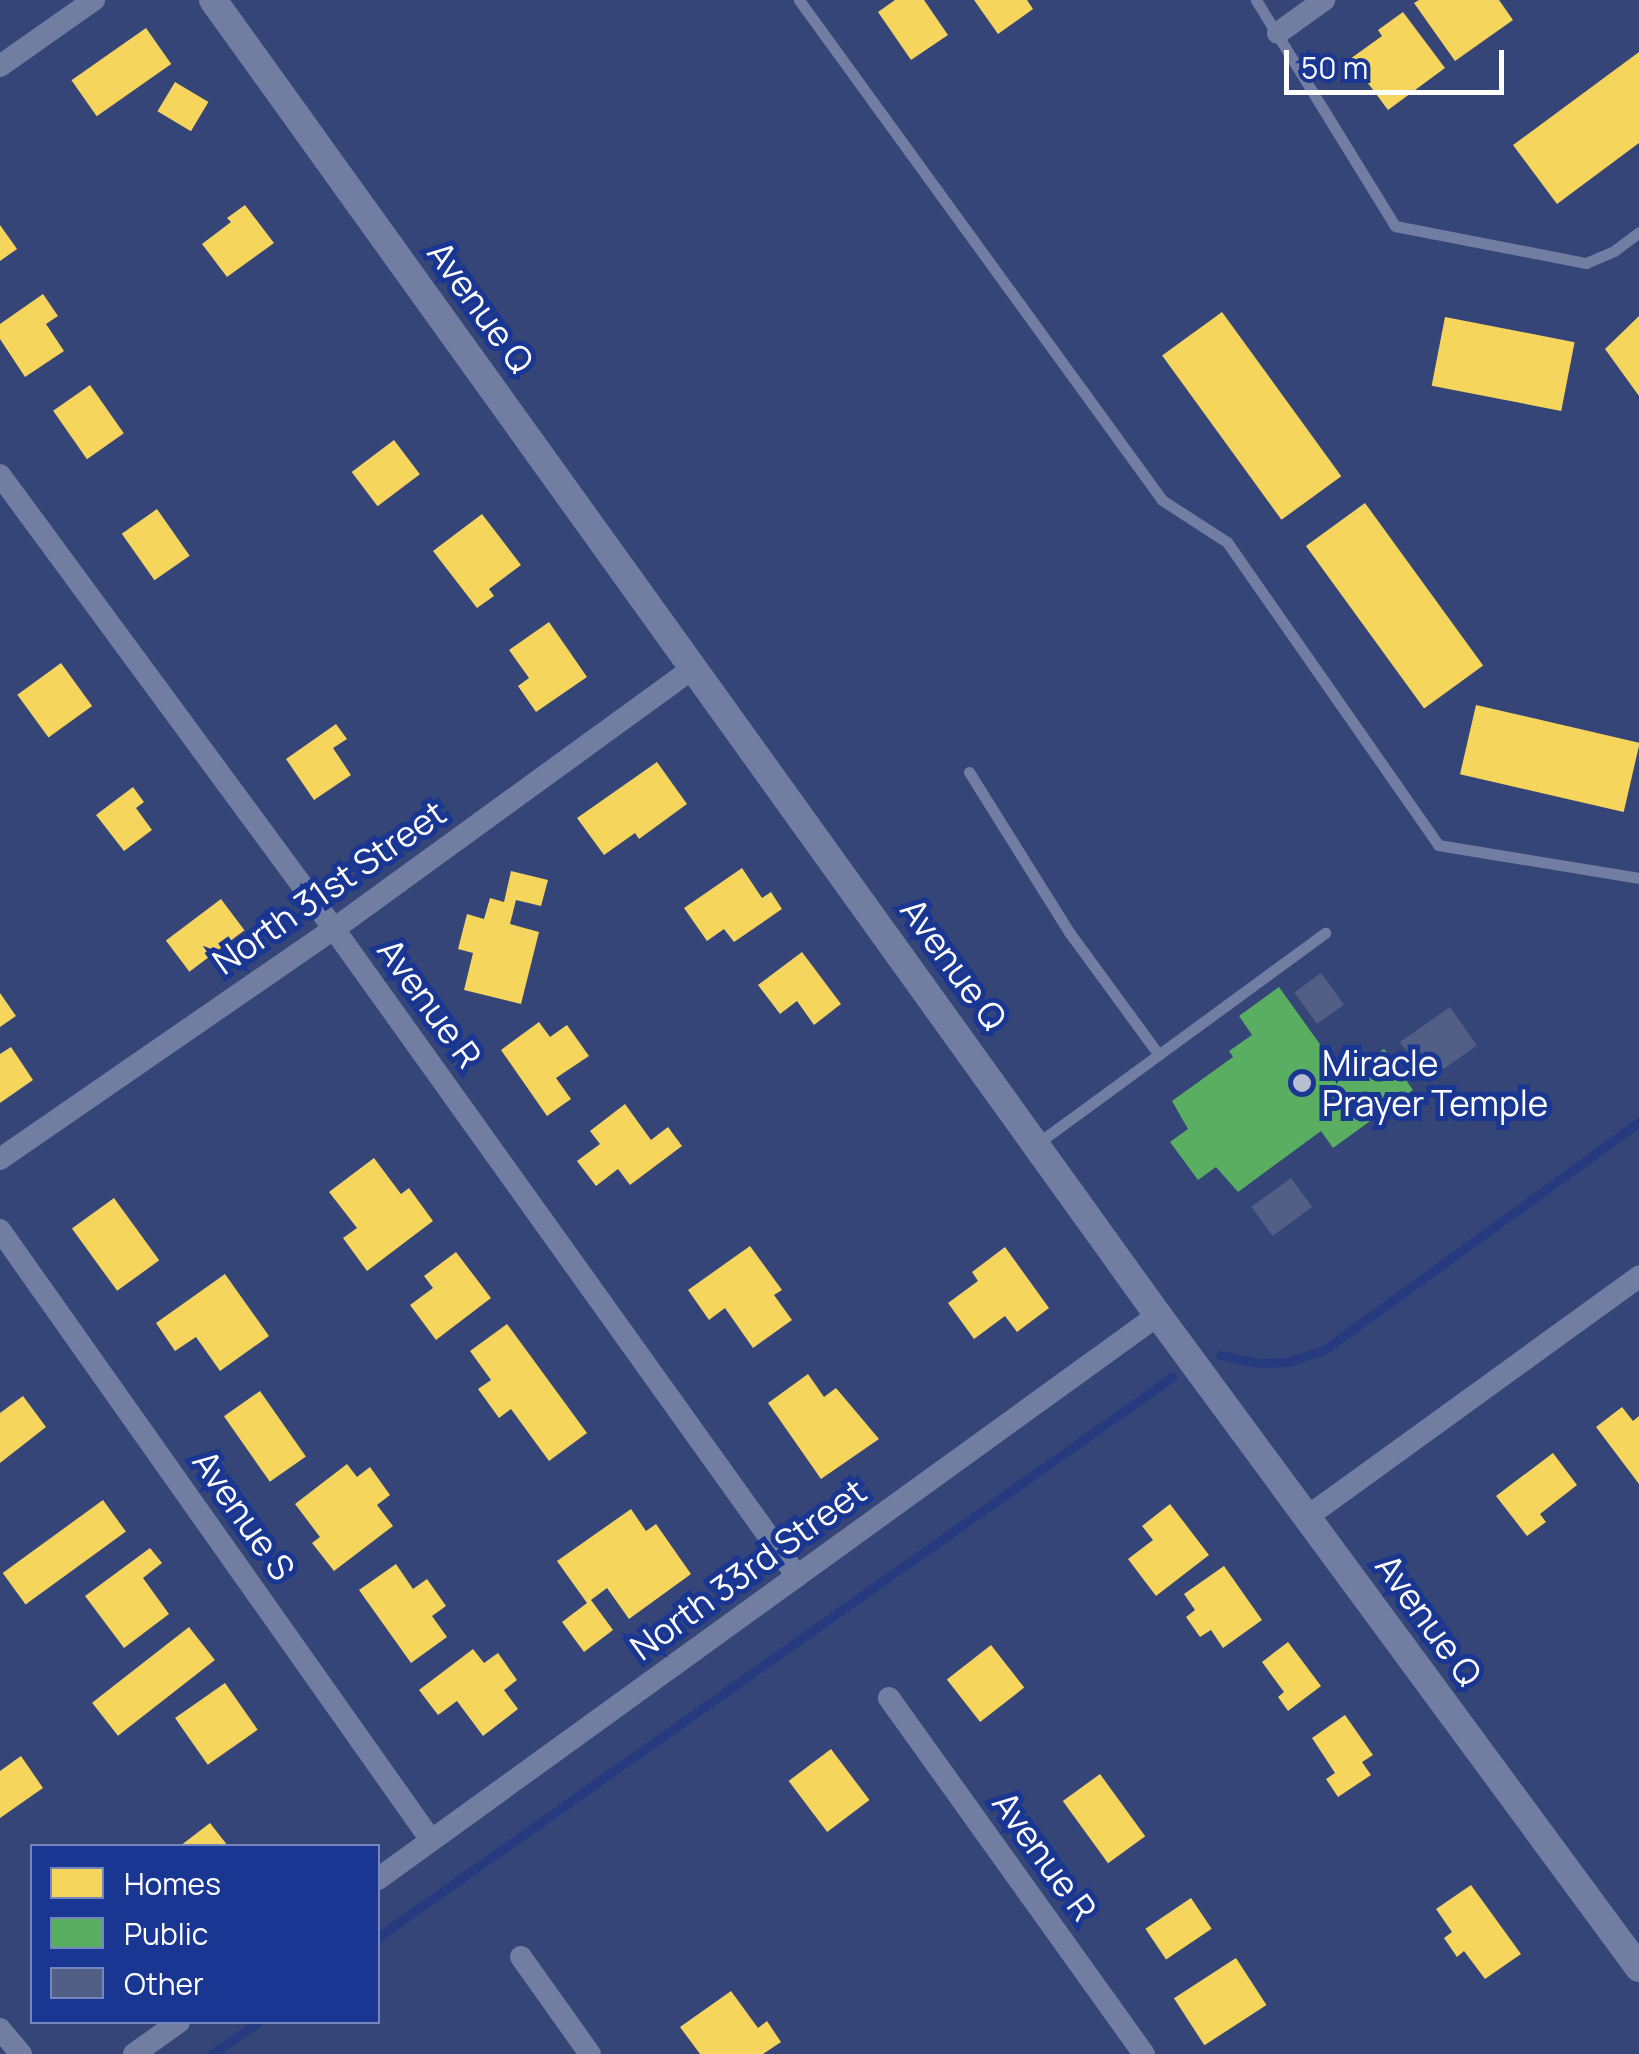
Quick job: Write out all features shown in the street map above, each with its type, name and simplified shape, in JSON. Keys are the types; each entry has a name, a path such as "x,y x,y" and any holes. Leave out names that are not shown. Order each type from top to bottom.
{"street":[{"path":"0,66 94,0"},
{"name":"Avenue Q","path":"212,0 1158,1315 1639,1968"},
{"path":"1278,33 1324,0"},
{"name":"Avenue R","path":"0,475 334,929 797,1576"},
{"name":"North 31st Street","path":"0,1159 334,929 695,667"},
{"name":"Avenue S","path":"0,1230 431,1840"},
{"path":"1307,1517 1639,1278"},
{"name":"North 33rd Street","path":"380,1878 1158,1315"},
{"name":"Avenue R","path":"889,1698 1144,2054"},
{"path":"521,1957 590,2054"},
{"path":"134,2054 176,2024"},
{"path":"0,2028 21,2054"}],"lane":[{"path":"800,0 1162,500 1227,542 1438,845 1639,878"},
{"path":"1256,0 1395,226 1586,262 1614,251 1639,232"},
{"path":"969,772 1069,932 1159,1054"},
{"path":"1036,1144 1325,933"}],"building: Homes":[{"path":"895,0 924,0 948,35 911,60 878,12"},
{"path":"974,0 1027,0 1033,9 998,34"},
{"path":"1499,0 1513,20 1455,61 1414,3"},
{"path":"1403,12 1445,68 1388,110 1350,59 1382,36 1378,30"},
{"path":"146,28 171,64 97,116 71,80"},
{"path":"1639,52 1639,143 1557,204 1513,145"},
{"path":"175,82 208,102 191,131 157,111"},
{"path":"245,205 274,243 227,277 202,244 231,222 227,218"},
{"path":"0,225 17,249 0,261"},
{"path":"43,294 58,316 46,324 64,351 25,377 0,339 0,324"},
{"path":"1222,312 1341,476 1281,520 1162,355"},
{"path":"1639,316 1639,396 1605,349"},
{"path":"1445,317 1575,342 1561,411 1432,386"},
{"path":"90,385 124,433 87,459 53,411"},
{"path":"394,440 420,474 378,506 352,472"},
{"path":"1365,503 1483,666 1424,709 1306,546"},
{"path":"157,509 190,556 154,580 122,534"},
{"path":"482,514 521,565 489,589 494,596 477,608 433,551"},
{"path":"549,622 587,677 536,712 518,686 529,678 509,650"},
{"path":"61,663 92,706 48,738 17,695"},
{"path":"1476,705 1639,743 1624,812 1460,774"},
{"path":"336,724 347,739 333,748 351,775 314,800 286,759"},
{"path":"657,762 687,804 639,839 635,833 604,855 577,818"},
{"path":"133,787 144,802 136,808 152,830 124,851 96,815"},
{"path":"742,868 762,898 771,892 782,909 734,942 724,929 707,941 684,908"},
{"path":"511,871 548,880 541,906 516,900 510,924 539,932 521,1004 464,990 473,953 458,949 467,914 484,919 490,898 504,902"},
{"path":"221,899 244,930 189,972 166,941"},
{"path":"802,952 841,1004 814,1025 797,1001 780,1014 758,985"},
{"path":"0,993 16,1016 0,1027"},
{"path":"539,1022 550,1037 567,1025 589,1056 556,1078 571,1099 547,1116 501,1050"},
{"path":"11,1047 33,1080 0,1103 0,1054"},
{"path":"625,1104 651,1140 668,1127 682,1146 630,1185 618,1169 596,1186 577,1161 600,1144 590,1131"},
{"path":"374,1158 401,1194 409,1188 433,1221 367,1271 343,1238 357,1228 329,1192"},
{"path":"114,1198 159,1260 117,1291 72,1229"},
{"path":"750,1246 782,1290 774,1295 792,1320 753,1348 725,1308 709,1320 688,1290"},
{"path":"1005,1247 1049,1308 1017,1332 1005,1316 974,1339 948,1303 978,1281 972,1272"},
{"path":"456,1252 491,1298 436,1340 410,1305 433,1288 424,1276"},
{"path":"225,1274 269,1336 220,1371 196,1337 175,1351 156,1323"},
{"path":"507,1324 587,1433 549,1461 511,1409 499,1418 478,1389 491,1380 470,1351"},
{"path":"808,1374 824,1397 836,1388 879,1439 821,1479 768,1403"},
{"path":"260,1391 306,1457 270,1482 224,1416"},
{"path":"23,1396 46,1427 0,1463 0,1413"},
{"path":"1622,1407 1633,1421 1639,1416 1639,1484 1596,1427"},
{"path":"1553,1453 1577,1485 1540,1514 1546,1522 1527,1536 1496,1496"},
{"path":"347,1464 357,1477 370,1467 390,1495 377,1505 393,1526 334,1571 312,1543 320,1537 295,1504"},
{"path":"103,1500 126,1532 26,1604 3,1573"},
{"path":"1170,1504 1209,1555 1156,1596 1128,1559 1153,1540 1142,1526"},
{"path":"631,1509 646,1531 656,1524 691,1574 629,1619 607,1588 591,1600 613,1630 584,1652 562,1622 587,1603 557,1561"},
{"path":"150,1548 162,1563 143,1578 169,1614 124,1648 85,1596"},
{"path":"396,1564 413,1589 427,1579 446,1606 432,1616 447,1637 411,1663 359,1590"},
{"path":"1224,1566 1262,1620 1223,1648 1211,1630 1200,1637 1186,1617 1195,1610 1184,1594"},
{"path":"189,1627 215,1660 118,1736 92,1703"},
{"path":"1288,1642 1321,1686 1288,1711 1278,1697 1284,1692 1262,1662"},
{"path":"991,1645 1024,1688 980,1722 947,1679"},
{"path":"473,1649 484,1663 498,1653 517,1680 504,1690 518,1709 483,1736 457,1701 438,1715 419,1690"},
{"path":"225,1683 258,1730 208,1765 175,1718"},
{"path":"1345,1715 1373,1755 1362,1762 1371,1775 1338,1797 1326,1779 1335,1773 1312,1738"},
{"path":"831,1749 870,1800 827,1832 789,1781"},
{"path":"21,1756 43,1788 0,1818 0,1771"},
{"path":"1100,1774 1145,1836 1108,1863 1063,1801"},
{"path":"210,1823 226,1844 183,1844"},
{"path":"1471,1885 1521,1954 1485,1979 1464,1951 1457,1957 1444,1938 1452,1932 1436,1909"},
{"path":"1191,1898 1212,1929 1166,1959 1145,1929"},
{"path":"1236,1958 1266,2005 1204,2045 1174,1998"},
{"path":"731,1991 758,2028 767,2021 781,2042 763,2054 700,2054 680,2027"}],"building: Public":[{"name":"Miracle Prayer Temple","path":"1279,987 1342,1075 1384,1049 1413,1090 1333,1148 1321,1131 1238,1192 1216,1167 1198,1180 1170,1142 1188,1129 1172,1101 1233,1057 1229,1051 1252,1035 1239,1016"}],"building: Other":[{"path":"1321,973 1344,1005 1317,1024 1294,992"},
{"path":"1450,1007 1477,1046 1427,1080 1400,1042"},
{"path":"1291,1178 1312,1207 1273,1236 1251,1207"}],"waterway":[{"path":"1220,1355 1257,1363 1287,1362 1324,1350 1639,1122"},
{"path":"380,1936 1172,1377"},
{"path":"212,2054 255,2024"}],"place":[{"name":"Miracle Prayer Temple","path":"1302,1083"}]}
